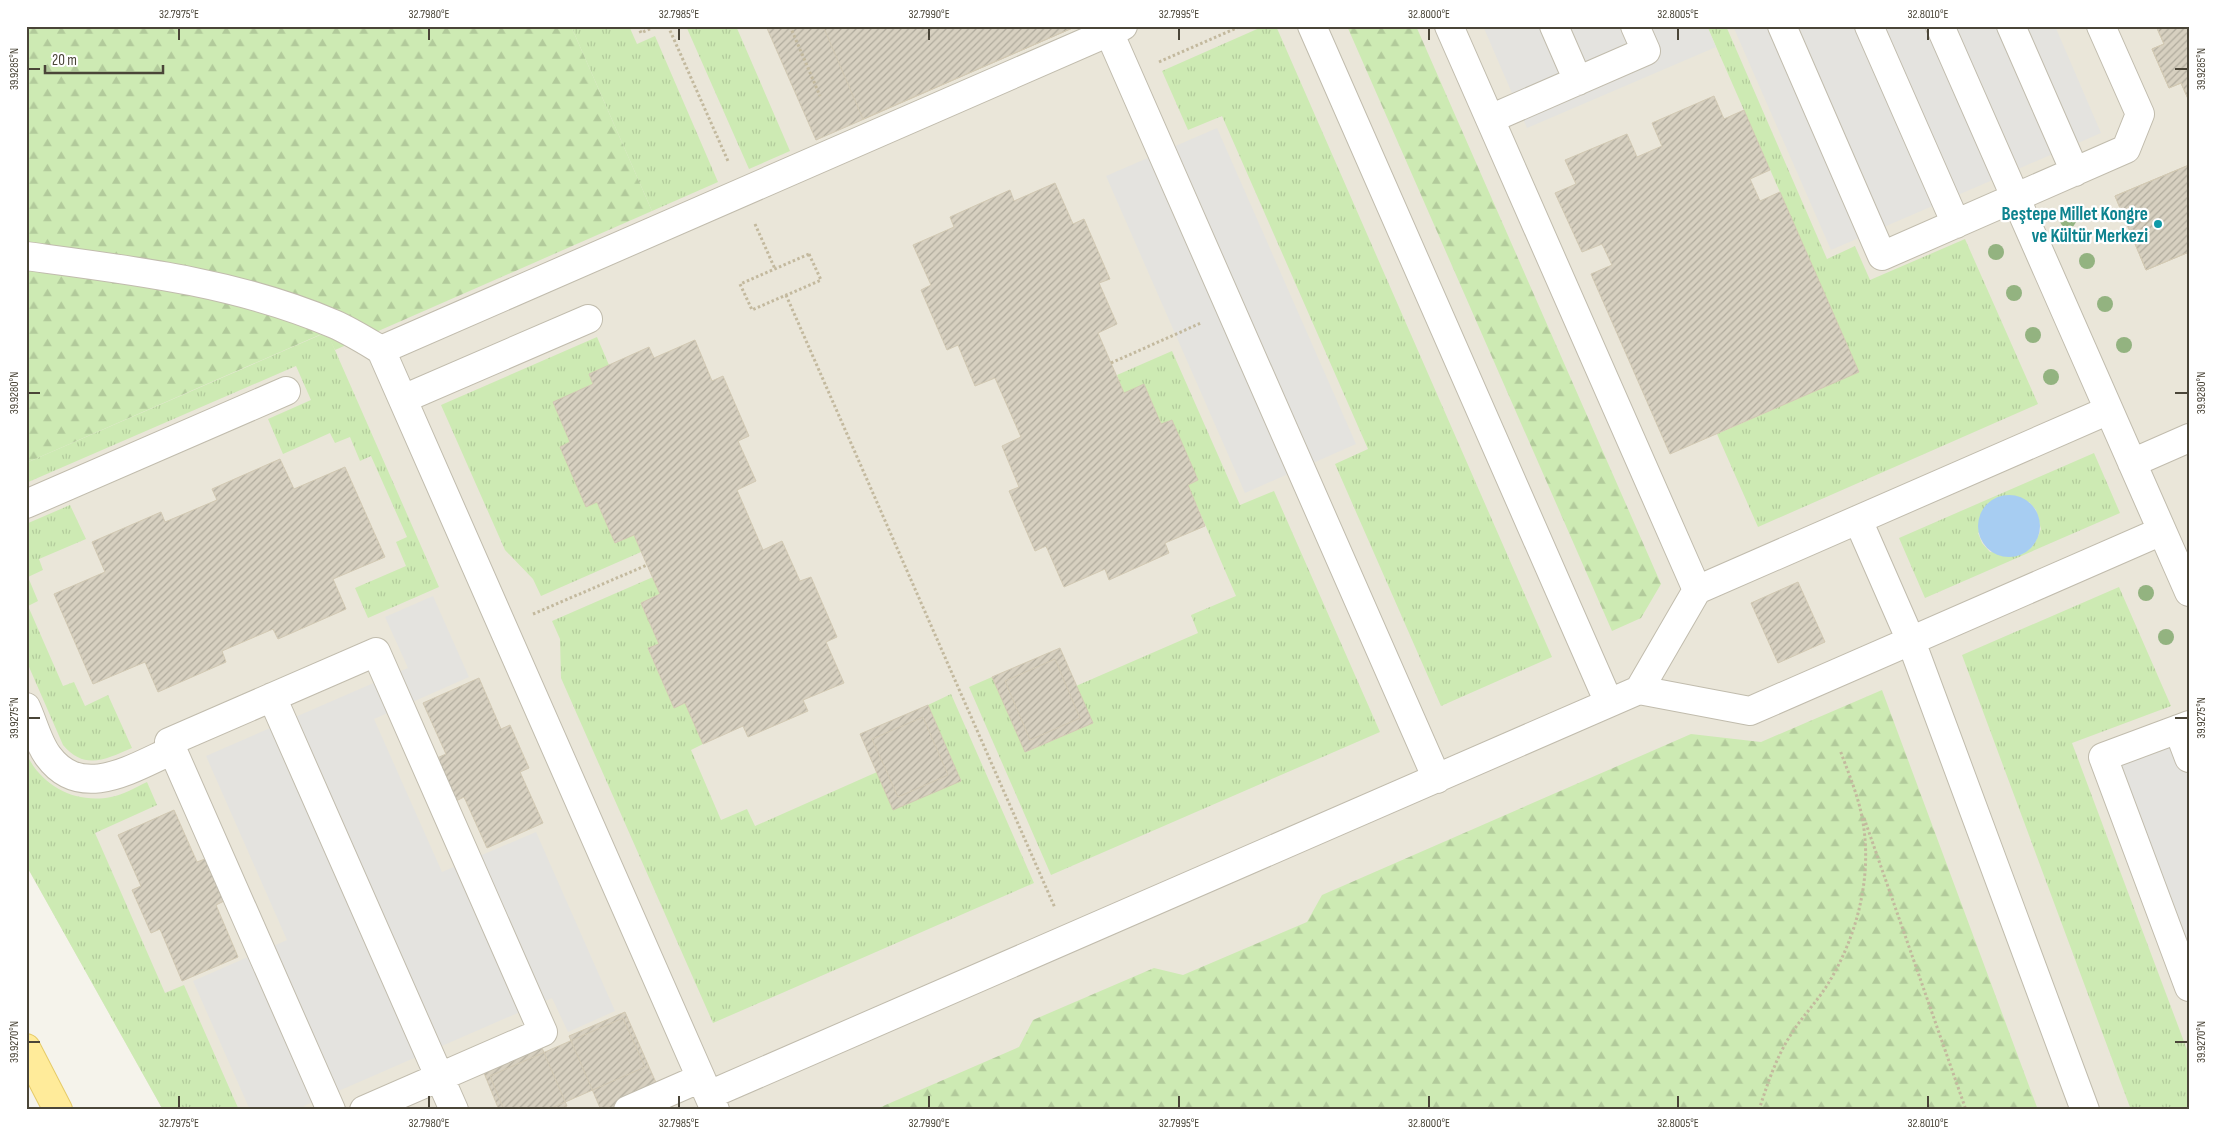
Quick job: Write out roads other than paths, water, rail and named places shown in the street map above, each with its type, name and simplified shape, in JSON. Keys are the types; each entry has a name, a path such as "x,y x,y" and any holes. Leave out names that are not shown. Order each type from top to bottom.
{"main road":[{"path":"26,1048 58,1110"}],"street":[{"path":"1312,26 1609,703"},
{"path":"1450,26 1697,590"},
{"path":"1554,26 1578,81"},
{"path":"1490,119 1646,51 1636,26"},
{"path":"1782,26 1882,256 2126,149 2140,114 2101,26"},
{"path":"1869,26 1956,224"},
{"path":"1940,26 2189,592"},
{"path":"2011,26 2075,172"},
{"path":"381,350 1116,29 1231,310 1436,779"},
{"path":"26,256 174,276 228,289 335,324 381,350 708,1094"},
{"path":"403,399 588,318"},
{"path":"26,504 286,391"},
{"path":"1639,690 1697,590 2109,410"},
{"path":"2132,463 2189,438"},
{"path":"1858,520 1911,641 2085,1110"},
{"path":"628,1110 708,1094 1069,939 1639,690 1750,711 2162,531"},
{"path":"331,1110 169,742 376,652 543,1032 364,1110"},
{"path":"272,697 454,1110"},
{"path":"26,707 48,755 58,767 73,776 90,780 108,779 173,750"},
{"path":"2189,758 2183,727 2103,757 2189,987"}],"water":[{"path":"2003,495 2015,495 2031,504 2038,514 2040,526 2038,538 2031,548 2015,557 2003,557 1992,552 1983,543 1978,532 1978,520 1983,509 1992,500"}],"place":[{"name":"Beştepe Millet Kongre ve Kültür Merkezi","path":"2158,224"}]}
